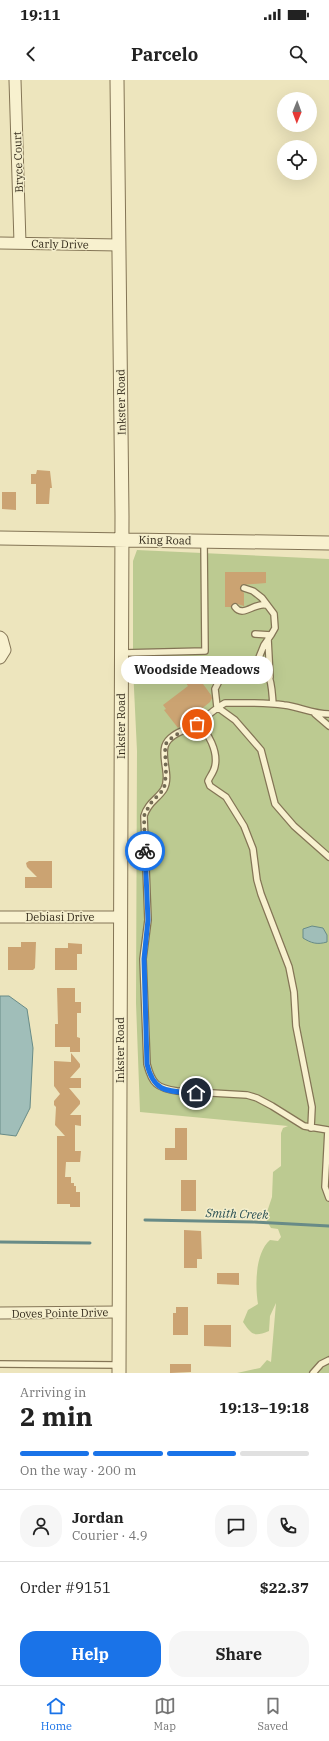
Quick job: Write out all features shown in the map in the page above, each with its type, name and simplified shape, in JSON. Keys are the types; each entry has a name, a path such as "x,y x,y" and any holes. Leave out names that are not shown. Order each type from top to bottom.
{"street":[{"name":"Bryce Court","path":"15,80 20,243"},
{"name":"Inkster Road","path":"117,80 122,539 119,1369"},
{"name":"Carly Drive","path":"0,243 119,244"},
{"name":"King Road","path":"0,538 122,539 329,544"},
{"path":"0,637 5,650 0,658"},
{"name":"Debiasi Drive","path":"0,917 121,917"},
{"name":"Doves Pointe Drive","path":"0,1314 119,1312"}],"lane":[{"path":"122,653 205,652 204,541"},
{"path":"244,588 253,591 262,598 274,614 275,628 256,665"},
{"path":"235,607 237,610 242,611 260,605 266,605"},
{"path":"255,634 270,637"},
{"path":"270,637 270,679 273,704"},
{"path":"270,679 267,673 256,665 232,666 225,669 215,689 217,707 235,720 261,750 275,804 294,826 329,857"},
{"path":"329,714 315,714 296,707 273,704 225,703 217,707 197,724 183,730 169,740 165,745 166,774 164,789 150,804 144,816 148,920 144,959 145,1022 147,1064 151,1077 159,1086 166,1089 196,1093 247,1095 256,1098 288,1116 295,1122 312,1128 329,1128 325,1187 329,1198"},
{"path":"315,714 329,726"},
{"path":"197,724 204,728 215,751 216,761 208,781 210,786 226,797 244,826 253,849 260,894 291,976 294,992 296,1026 312,1108 312,1128"},
{"path":"313,1373 321,1364 329,1360"},
{"path":"0,1364 119,1369"}],"green space":[{"path":"137,550 329,559 329,1373 237,1373 260,1368 267,1360 271,1362 276,1303 270,1316 269,1331 254,1334 243,1322 248,1310 258,1304 256,1288 257,1270 261,1253 270,1240 278,1241 281,1237 278,1229 271,1228 265,1218 272,1197 273,1172 281,1166 281,1133 283,1128 288,1126 140,1112 136,1003 137,751 133,668 133,561"}],"water":[{"path":"312,926 323,928 327,935 327,942 314,943 303,938 303,929"},
{"path":"0,996 9,996 27,1009 33,1048 30,1108 16,1136 0,1134"}],"building":[{"path":"37,470 50,471 52,488 50,488 49,504 36,504 36,484 31,484 31,474 36,474"},
{"path":"2,492 16,492 16,510 2,509"},
{"path":"225,572 266,572 266,583 242,585 240,588 244,593 244,606 234,603 231,607 225,607"},
{"path":"189,676 198,677 212,698 210,702 178,728 164,710 166,709 163,705 188,686 186,683"},
{"path":"29,861 52,861 52,888 25,888 25,877 37,877 27,867 26,863"},
{"path":"21,942 36,942 35,968 33,970 8,970 8,947 21,947"},
{"path":"68,943 82,944 82,954 77,954 77,970 55,970 55,948 68,948"},
{"path":"57,988 75,988 75,1002 81,1002 81,1013 77,1013 77,1037 80,1038 80,1052 70,1052 70,1047 55,1047 55,1024 58,1024"},
{"path":"71,1053 80,1064 80,1067 70,1078 81,1078 81,1088 69,1088 80,1101 80,1104 70,1115 81,1115 81,1126 75,1125 75,1151 81,1151 80,1162 66,1162 65,1177 71,1177 71,1183 74,1183 74,1186 76,1186 76,1192 80,1192 80,1207 70,1207 70,1204 57,1204 57,1136 65,1136 55,1125 56,1107 54,1105 54,1101 60,1094 54,1086 54,1061 71,1062"},
{"path":"175,1128 187,1128 187,1160 165,1160 165,1148 175,1148"},
{"path":"181,1180 196,1180 196,1211 181,1211"},
{"path":"184,1230 201,1231 202,1259 197,1259 197,1268 184,1268"},
{"path":"217,1273 239,1273 239,1285 217,1284"},
{"path":"176,1307 188,1307 188,1335 173,1335 173,1313 176,1313"},
{"path":"204,1325 231,1325 231,1347 204,1346"},
{"path":"170,1364 191,1364 191,1372 170,1373"}],"waterway":[{"name":"Smith Creek","path":"145,1220 254,1222 329,1226"},
{"name":"Smith Creek","path":"0,1242 90,1243"}],"way so far":[{"path":"145,851 144,816 150,804 164,789 166,774 165,745 169,740 183,730 197,724"}],"place":[{"name":"Woodside Meadows","path":"197,724"}],"route":[{"path":"145,851 148,920 144,947 147,1064 151,1077 159,1086 166,1089 196,1093"}]}
